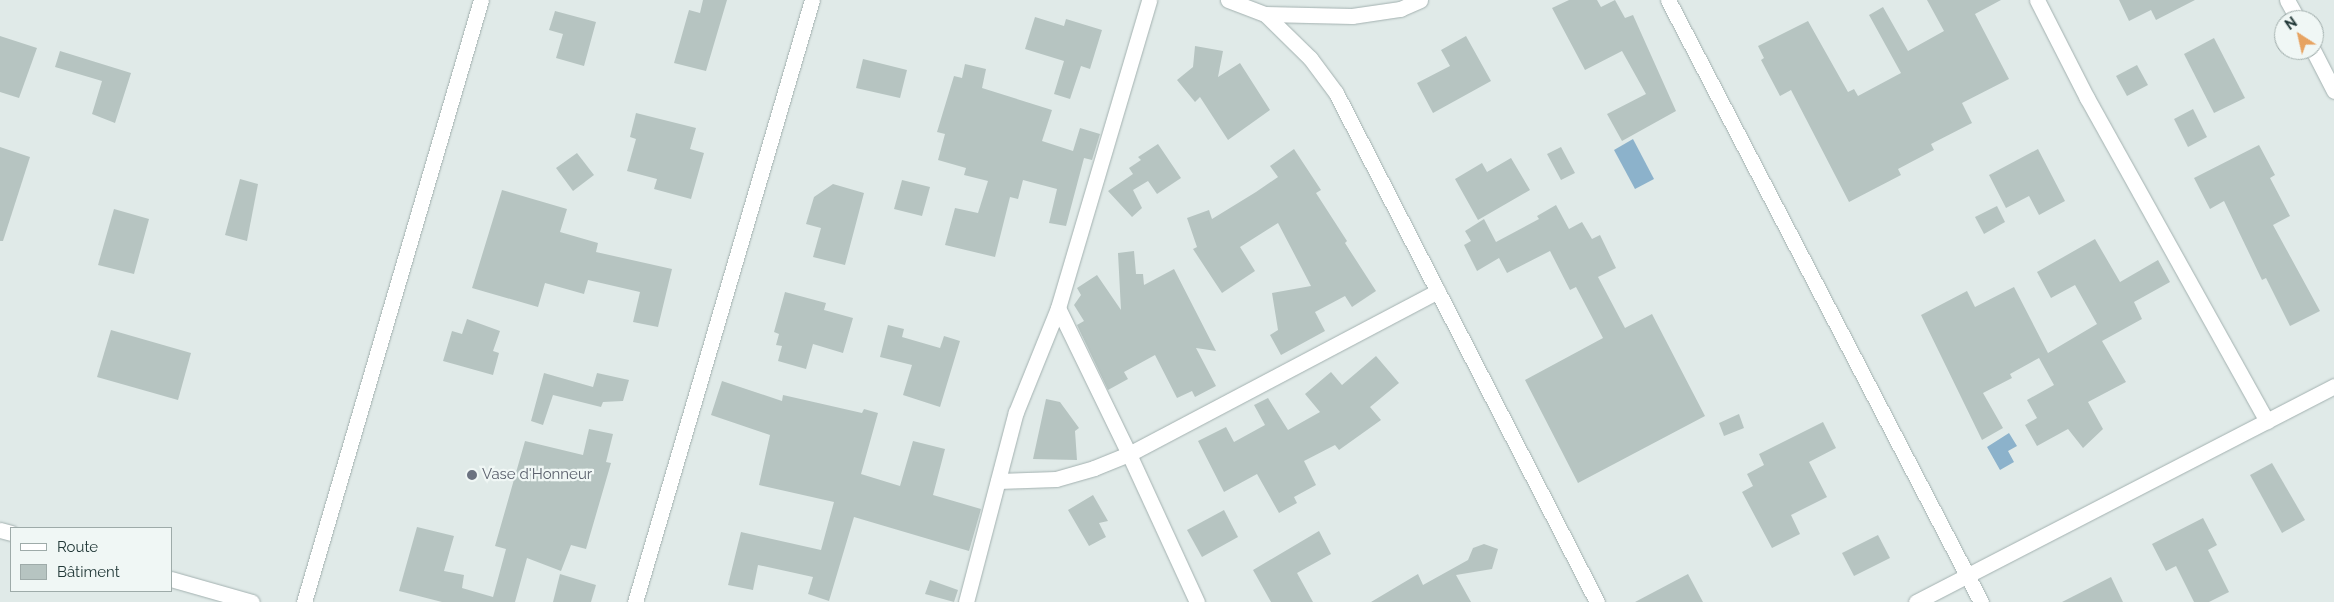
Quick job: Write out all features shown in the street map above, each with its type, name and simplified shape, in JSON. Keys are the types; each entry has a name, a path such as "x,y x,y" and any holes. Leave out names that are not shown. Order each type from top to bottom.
{"street":[{"path":"304,602 481,0"},
{"path":"635,602 812,0"},
{"path":"966,602 1016,412 1058,308 1149,0"},
{"path":"1228,0 1265,14 1352,16 1400,9 1420,0"},
{"path":"1668,0 1981,602"},
{"path":"2037,0 2087,98 2267,422"},
{"path":"1265,14 1310,58 1336,93 1597,602"},
{"path":"2318,60 2334,91"},
{"path":"998,481 1056,479 1094,468 1129,454 1438,291"},
{"path":"1058,308 1129,454 1197,602"},
{"path":"1916,602 1966,574 2267,422 2334,386"},
{"path":"172,579 252,602"}],"water":[{"path":"1633,139 1654,179 1635,189 1614,150"},
{"path":"2009,433 2017,446 2008,451 2014,462 2000,470 1987,447"}],"building":[{"path":"703,0 727,0 706,71 674,63 689,10 700,13"},
{"path":"1569,0 1597,0 1601,7 1615,0 1625,18 1633,15 1676,111 1622,141 1607,114 1646,94 1622,51 1585,70 1552,8"},
{"path":"1927,0 2001,0 1975,14 2009,79 1962,103 1972,123 1931,144 1934,150 1898,169 1901,175 1849,202 1791,90 1780,96 1761,60 1764,58 1758,46 1808,21 1848,92 1854,89 1858,96 1901,73 1869,15 1883,7 1908,51 1944,31"},
{"path":"2119,0 2195,0 2156,20 2151,10 2129,21"},
{"path":"555,11 596,22 584,66 556,58 563,34 549,30"},
{"path":"1035,17 1064,26 1066,19 1102,30 1090,69 1081,66 1070,99 1054,94 1064,61 1025,49"},
{"path":"0,36 37,48 19,98 0,92"},
{"path":"1466,36 1491,81 1433,113 1417,83 1450,66 1441,50"},
{"path":"2214,38 2245,98 2214,113 2184,54"},
{"path":"1195,46 1223,51 1218,77 1240,63 1270,110 1228,140 1200,97 1195,102 1177,80 1193,67"},
{"path":"60,51 131,73 115,123 92,114 102,81 55,67"},
{"path":"863,59 907,70 900,98 856,88"},
{"path":"965,64 986,69 982,88 1052,110 1042,141 1073,151 1080,128 1100,134 1092,160 1084,158 1066,226 1049,223 1057,189 1023,180 1018,199 1010,197 995,257 945,245 955,208 978,213 988,181 964,175 966,168 938,160 945,134 937,132 954,76 962,78"},
{"path":"2137,65 2148,85 2127,96 2116,76"},
{"path":"2193,109 2207,137 2188,147 2174,119"},
{"path":"636,113 696,128 690,149 704,153 691,199 654,189 657,179 627,171 636,139 630,137"},
{"path":"1158,144 1181,178 1157,194 1148,181 1133,190 1142,208 1132,217 1108,191 1133,174 1129,168 1141,160 1138,157"},
{"path":"2259,145 2275,175 2270,178 2290,216 2273,225 2320,311 2290,326 2266,278 2262,280 2224,201 2210,209 2194,178"},
{"path":"0,147 30,157 3,241 0,241"},
{"path":"1561,147 1575,173 1561,180 1547,154"},
{"path":"1294,149 1321,190 1316,193 1376,291 1352,307 1345,296 1315,312 1325,331 1281,355 1270,335 1278,330 1272,293 1311,286 1278,223 1240,247 1255,271 1222,293 1193,249 1197,247 1187,218 1209,210 1212,219 1256,192 1278,177 1270,166"},
{"path":"2038,149 2065,201 2039,215 2029,196 2006,208 1989,175"},
{"path":"577,153 594,175 573,191 556,168"},
{"path":"1511,158 1530,190 1478,220 1455,179 1482,163 1487,172"},
{"path":"240,179 258,184 247,241 225,235"},
{"path":"902,180 930,187 922,216 894,209"},
{"path":"833,184 864,193 845,265 813,257 821,228 806,224 814,197"},
{"path":"502,190 567,209 560,232 598,243 596,252 672,269 658,327 633,322 640,292 588,280 584,294 545,283 538,307 472,288"},
{"path":"1556,205 1569,229 1582,222 1592,239 1600,235 1616,268 1598,277 1625,328 1652,314 1705,416 1578,483 1525,380 1603,338 1576,287 1570,290 1550,251 1507,273 1499,258 1477,271 1464,245 1471,241 1465,231 1484,219 1496,242 1539,219 1537,216"},
{"path":"1997,206 2005,222 1984,234 1975,217"},
{"path":"114,209 149,219 134,274 98,265"},
{"path":"2095,239 2120,282 2158,260 2170,282 2134,302 2142,319 2102,341 2126,382 2088,402 2103,429 2083,448 2068,429 2037,446 2025,425 2037,418 2027,400 2054,385 2039,358 2010,374 2012,378 1983,393 2003,428 1982,440 1921,315 1967,291 1975,307 2014,287 2048,353 2097,324 2075,285 2051,298 2037,272"},
{"path":"1134,251 1136,274 1143,274 1144,285 1174,269 1216,351 1196,348 1216,386 1195,397 1192,391 1177,398 1155,355 1124,372 1128,379 1108,390 1077,325 1084,321 1074,305 1081,295 1077,288 1097,275 1121,310 1118,253"},
{"path":"785,292 826,303 824,310 853,318 843,353 813,344 806,369 778,361 782,346 776,345 779,334 774,332"},
{"path":"467,319 500,331 493,351 499,353 493,375 443,361 452,331 462,334"},
{"path":"888,325 904,329 902,337 940,348 944,336 960,341 940,407 903,395 912,365 880,357"},
{"path":"111,330 191,353 178,400 97,377"},
{"path":"1376,356 1399,383 1370,407 1381,420 1339,450 1335,445 1304,461 1316,485 1294,497 1297,503 1279,513 1257,474 1224,492 1198,441 1226,427 1234,442 1265,425 1254,405 1268,398 1288,430 1320,412 1305,394 1331,372 1342,385"},
{"path":"544,373 593,387 597,373 629,380 623,401 603,402 601,407 553,395 543,425 531,421"},
{"path":"722,381 782,401 783,395 862,413 864,409 878,413 861,474 900,486 913,441 945,449 933,495 981,509 969,551 854,517 829,601 808,594 813,577 758,565 753,590 728,585 741,532 821,550 834,502 759,485 770,435 711,415"},
{"path":"1046,399 1060,402 1079,428 1075,431 1077,460 1033,459"},
{"path":"1739,414 1744,428 1724,436 1719,423"},
{"path":"1823,422 1836,448 1809,462 1827,497 1791,515 1800,534 1772,548 1742,492 1753,486 1747,474 1764,465 1759,454"},
{"path":"589,429 613,434 606,462 611,463 586,549 571,545 561,571 527,558 515,602 442,602 399,591 417,527 454,536 444,571 464,575 462,588 493,597 506,549 495,546 525,441 583,455"},
{"path":"2272,463 2305,520 2282,533 2250,475"},
{"path":"1093,495 1108,521 1099,523 1106,537 1089,546 1068,510"},
{"path":"1224,510 1238,537 1202,557 1187,530"},
{"path":"2203,518 2217,545 2208,550 2229,592 2209,602 2194,602 2176,566 2166,571 2152,544"},
{"path":"1319,531 1331,554 1297,573 1313,602 1271,602 1253,570"},
{"path":"1878,535 1890,558 1854,576 1842,553"},
{"path":"1484,544 1498,549 1492,569 1456,575 1471,602 1371,602 1418,574 1423,585 1468,560 1473,548"},
{"path":"560,574 596,585 591,602 553,602"},
{"path":"1688,574 1703,602 1635,602"},
{"path":"2111,577 2123,602 2062,602"},
{"path":"930,580 958,590 954,602 925,594"}],"place":[{"name":"Vase d'Honneur","path":"472,475"}]}
